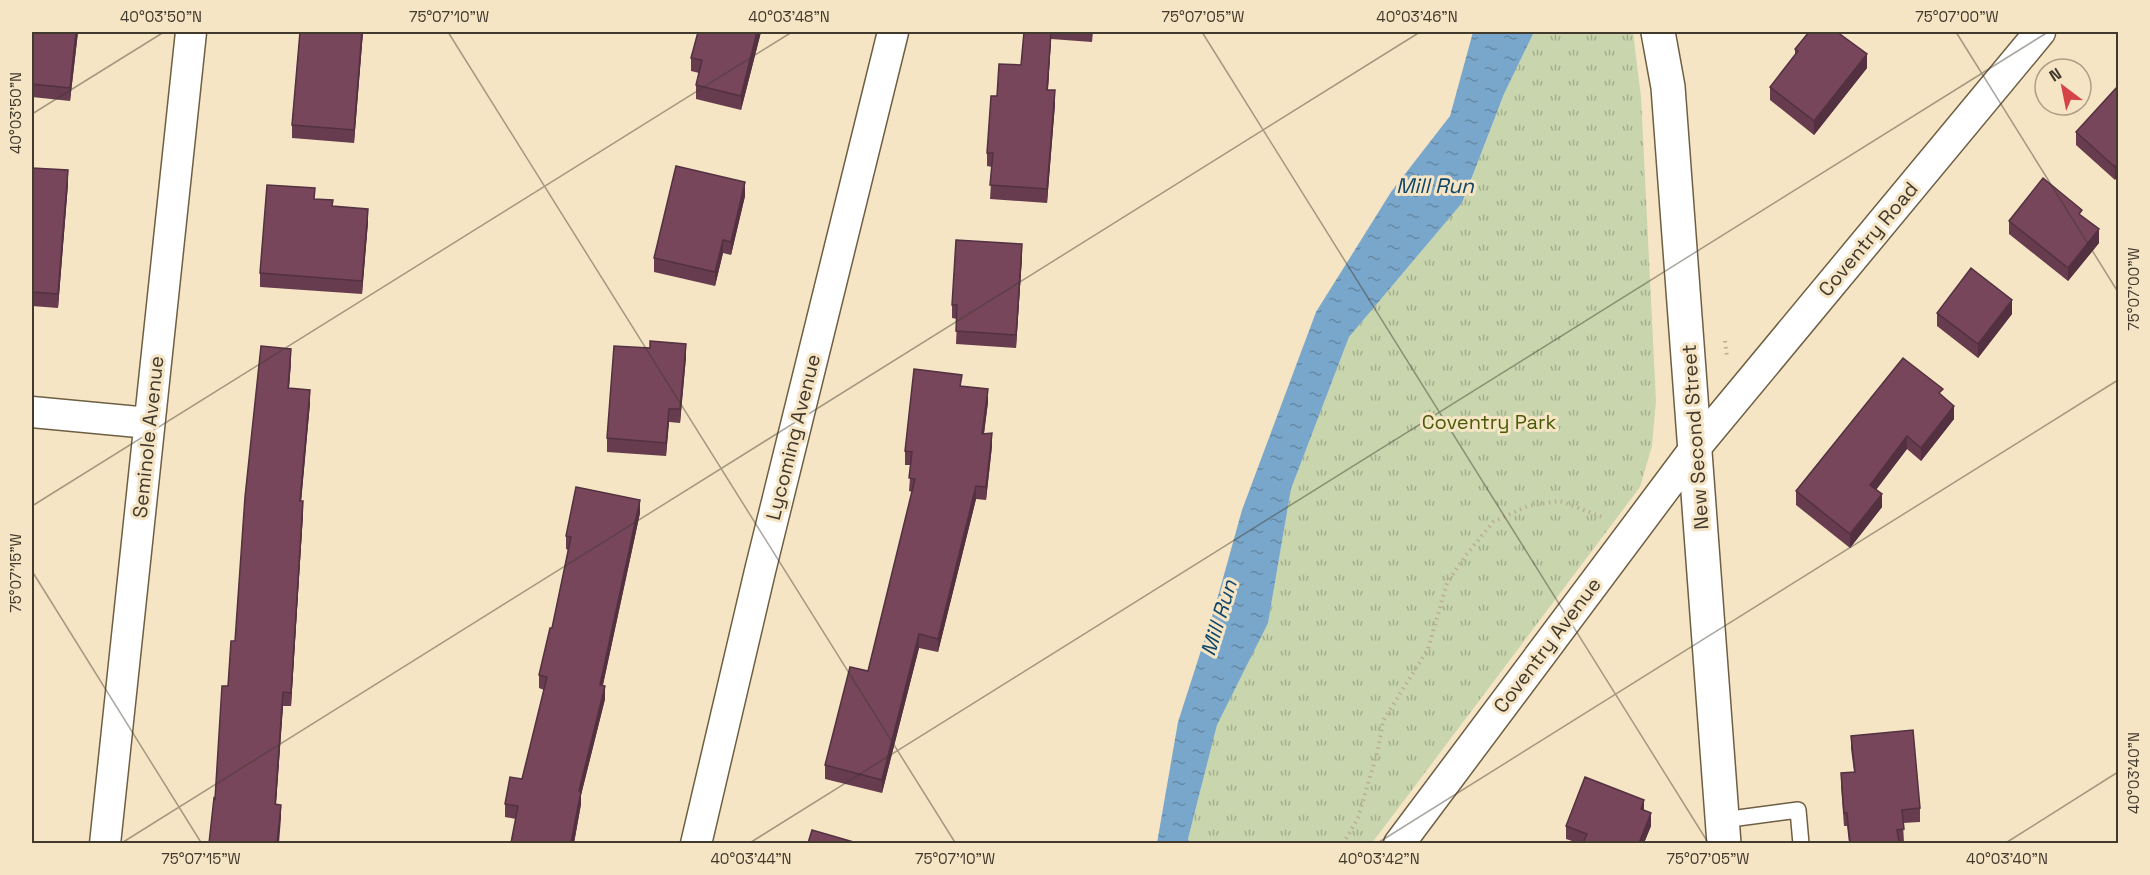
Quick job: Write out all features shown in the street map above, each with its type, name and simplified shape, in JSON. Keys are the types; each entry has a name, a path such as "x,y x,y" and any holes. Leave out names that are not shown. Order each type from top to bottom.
{"street":[{"name":"Seminole Avenue","path":"105,843 191,32"},
{"name":"Lycoming Avenue","path":"696,843 760,571 893,32"},
{"name":"New Second Street","path":"1658,32 1668,87 1724,832"},
{"name":"Coventry Road","path":"1696,447 2040,32"},
{"path":"32,412 149,423"},
{"name":"Coventry Avenue","path":"1398,843 1696,447"}],"lane":[{"path":"1724,832 1798,810 1801,843"}],"path":[{"path":"1724,339 1728,367"},
{"path":"1343,843 1358,818 1378,750 1383,721 1428,649 1447,583 1493,522 1528,506 1560,501 1634,529"}],"green space":[{"name":"Coventry Park","path":"1534,32 1633,32 1641,97 1656,401 1652,446 1640,487 1372,843 1190,844 1188,839 1217,725 1268,622 1291,489 1349,337 1462,203 1504,94"}],"water":[{"name":"Mill Run","path":"1473,32 1534,32 1504,94 1462,203 1349,337 1291,489 1268,623 1217,725 1188,839 1190,843 1157,843 1178,722 1215,607 1242,510 1316,312 1391,192 1450,116"}],"building":[{"path":"32,32 76,32 70,88 32,84"},
{"path":"300,32 362,32 354,130 292,125"},
{"path":"698,32 757,32 741,96 696,85 702,60 691,58"},
{"path":"1024,32 1051,32 1047,90 1055,90 1047,189 990,185 993,153 987,153 991,96 997,96 999,64 1021,65"},
{"path":"1809,32 1837,32 1867,54 1814,121 1770,87 1798,51 1795,49"},
{"path":"2118,86 2118,163 2115,167 2076,132 2090,117 2093,117 2093,113"},
{"path":"676,166 745,182 731,242 723,240 715,272 654,258"},
{"path":"32,168 68,170 58,294 32,292"},
{"path":"2043,178 2082,210 2079,214 2099,229 2068,268 2009,221"},
{"path":"267,185 315,188 314,199 333,200 332,206 368,209 362,281 260,273"},
{"path":"956,240 1022,244 1016,335 956,331 957,305 952,305"},
{"path":"1971,268 2012,300 1978,344 1937,313"},
{"path":"650,341 686,344 680,409 669,409 666,443 607,438 614,346 650,348"},
{"path":"261,346 291,349 288,388 310,390 300,501 303,501 291,693 283,692 275,804 281,805 277,843 209,843 215,799 222,686 228,686 231,641 235,641 245,497"},
{"path":"1903,358 1943,389 1939,393 1954,406 1921,448 1907,436 1870,485 1882,494 1850,534 1796,491"},
{"path":"914,369 962,375 960,386 988,389 982,434 992,433 986,487 976,486 938,639 919,634 882,780 825,765 850,667 868,671 915,479 909,478 912,452 905,451"},
{"path":"576,487 640,500 600,685 605,686 579,791 581,791 571,843 511,843 518,806 505,804 510,777 522,779 547,677 539,675 550,628 552,628 571,537 566,536"},
{"path":"1913,730 1920,808 1902,810 1904,829 1897,830 1899,842 1850,843 1847,813 1844,813 1841,773 1855,772 1851,736"},
{"path":"1585,777 1644,800 1641,809 1651,813 1639,843 1583,843 1587,834 1566,826"},
{"path":"812,830 857,843 808,843"}]}
